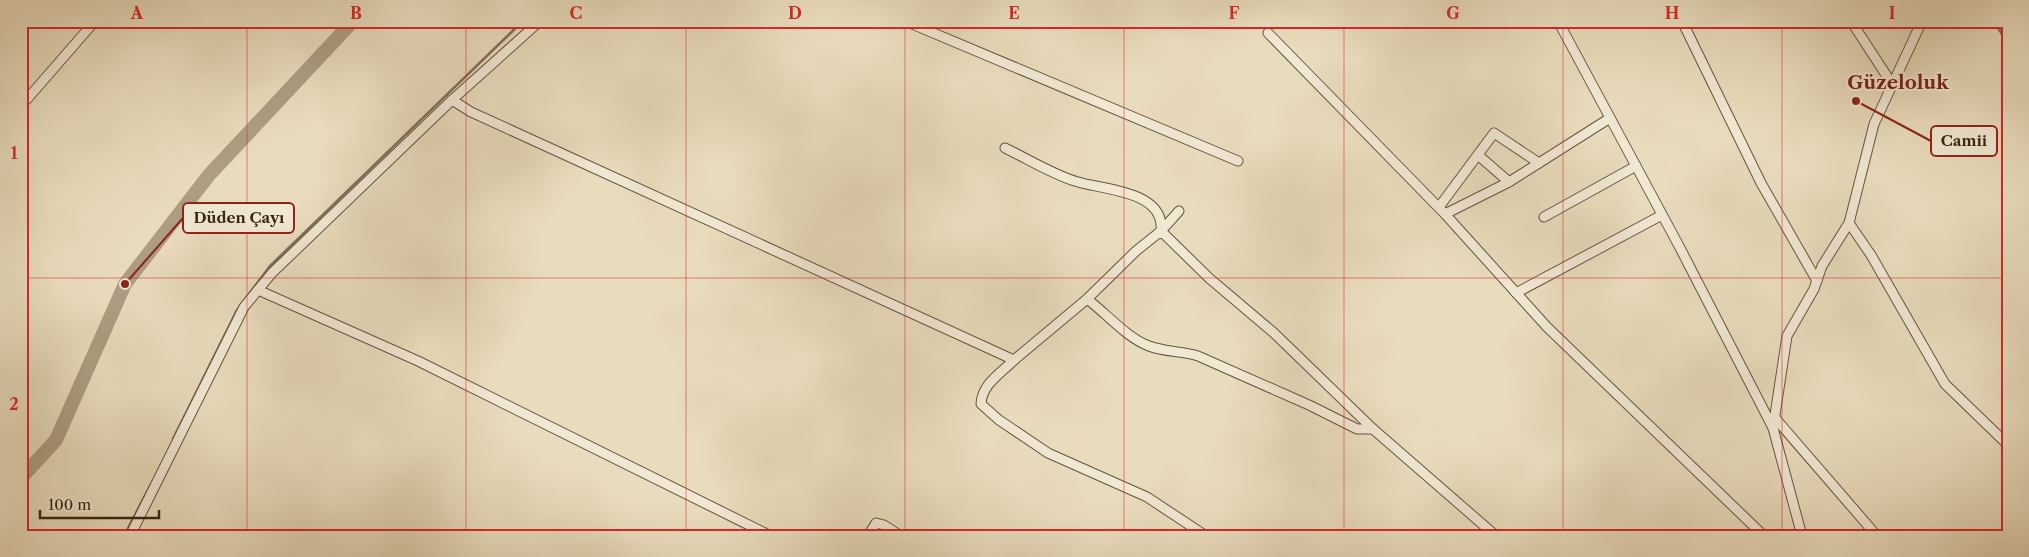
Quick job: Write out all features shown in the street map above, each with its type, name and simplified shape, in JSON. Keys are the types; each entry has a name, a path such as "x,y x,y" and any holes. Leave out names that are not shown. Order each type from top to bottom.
{"street":[{"path":"21,106 95,21"},
{"path":"130,536 244,307 272,273 452,100 540,21"},
{"path":"906,21 1238,161"},
{"path":"1558,21 1773,428 1802,536"},
{"path":"1682,21 1761,183 1817,281"},
{"path":"1850,21 1892,84"},
{"path":"1773,428 1788,336 1817,281 1822,266 1849,223 1874,124 1922,21"},
{"path":"1268,32 1442,211 1547,327 1764,536"},
{"path":"452,100 471,112 1014,360"},
{"path":"1442,211 1509,182 1610,118"},
{"path":"1442,211 1494,132 1539,163"},
{"path":"1005,148 1077,182 1115,188 1146,202 1159,211 1162,220 1161,230"},
{"path":"1478,155 1509,182"},
{"path":"1544,216 1636,166"},
{"path":"1179,211 1087,299 986,386 982,393 981,404 999,420 1048,453 1146,497 1206,536"},
{"path":"1516,293 1662,215"},
{"path":"1849,223 1871,255 1945,384 2008,445"},
{"path":"1161,230 1209,278 1274,333 1373,429 1496,536"},
{"path":"258,290 418,361 771,536"},
{"path":"1087,299 1129,334 1150,347 1184,351 1198,356 1309,405 1357,429 1373,429"},
{"path":"1775,418 1877,536"},
{"path":"868,536 876,523 884,525 900,536"}],"waterway":[{"path":"21,478 56,440 125,284 209,175 353,21"},
{"path":"173,439 237,310 270,266 523,21"},
{"path":"1994,21 2008,44"},
{"path":"124,536 151,484"}],"place":[{"name":"Camii","path":"1856,101"},
{"name":"Düden Çayı","path":"125,284"}],"district":[{"name":"Güzeloluk","path":"1898,82"}]}
